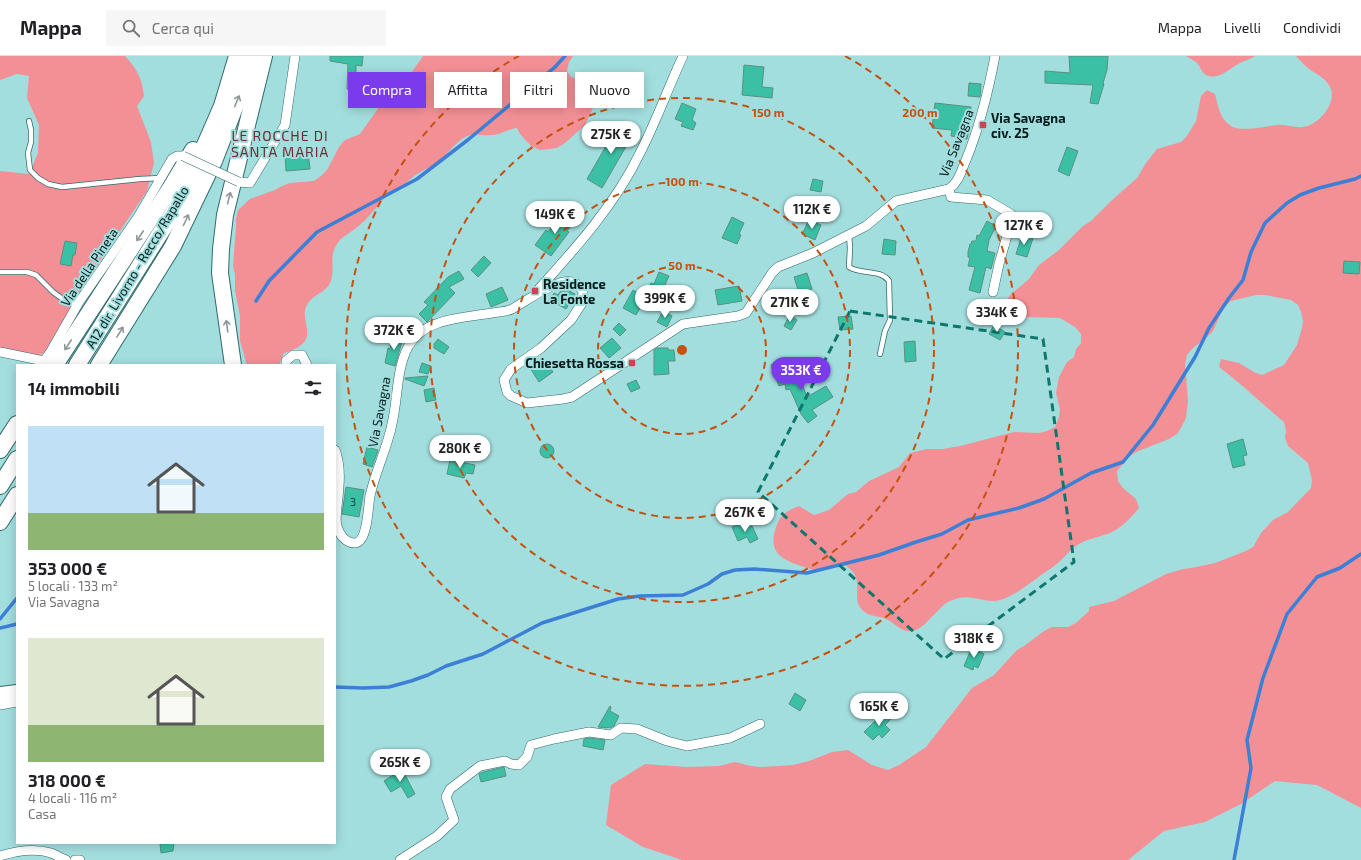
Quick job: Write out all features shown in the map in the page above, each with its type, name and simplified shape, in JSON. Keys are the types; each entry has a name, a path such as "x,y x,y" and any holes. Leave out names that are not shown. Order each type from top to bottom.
{"highway":[{"name":"A12 dir. Livorno - Recco/Rapallo","path":"78,364 180,202 222,106 237,56"},
{"path":"100,364 174,246 214,161 240,94 252,56"},
{"path":"233,364 220,273 221,249 225,215 264,56"},
{"path":"57,364 171,187 197,144 229,82"},
{"path":"0,450 16,426"},
{"path":"0,486 16,461"},
{"path":"0,522 16,497"},
{"path":"0,689 16,687"},
{"path":"0,695 16,693"}],"street":[{"name":"Via della Pineta","path":"0,352 44,360 51,351 77,306 138,217 172,159 177,156 183,156 239,182 246,184 250,183 285,125 295,56"},
{"path":"532,297 577,248 611,202 640,154 682,56"},
{"name":"Via Savagna","path":"336,452 339,474 336,525 342,538 348,542 356,543 363,537 366,527 370,496 386,450 392,424 401,370 408,347 420,332 442,321 510,310 555,285 566,281 574,282 583,292 582,303 571,320 541,348 510,368 504,380 507,392 511,396 527,403 572,397 683,324 738,316 746,313 772,273 778,268 813,253 866,226 896,200 949,189 958,181 972,145 986,100 995,56"},
{"path":"949,189 951,197 987,200 1011,214 1012,218 993,292"},
{"path":"286,364 286,362 293,355 302,355 306,364"},
{"path":"0,705 16,702"},
{"path":"400,860 437,836 454,820 446,797 450,789 480,766 505,760 511,764 519,765 527,757 531,745 589,732 611,735 621,728 638,729 667,741 687,746 730,738 760,724"},
{"path":"0,856 34,851 51,853 66,860"},
{"path":"75,860 80,860"}],"lane":[{"path":"29,120 31,130 31,142 28,153 30,170 38,178 48,184 62,187 161,178"},
{"path":"849,234 849,267 856,270 881,275 886,277 889,281 890,320 885,331 880,354"},
{"path":"0,272 27,272 36,275 53,292 64,300 77,306"}],"highlighted area":[{"path":"850,311 1043,339 1074,562 944,659 758,492"}],"shaded area":[{"path":"0,56 125,56 133,65 142,84 144,96 137,106 151,142 154,163 147,191 105,253 64,320 48,352 35,356 0,348 0,171 29,174 38,153 39,125 27,98 29,76 17,74 0,80"},
{"path":"423,56 573,56 569,62 567,71 571,77 575,78 575,108 593,108 585,125 565,143 557,148 540,150 531,146 520,134 517,128 494,135 470,135 459,141 438,162 415,175 403,186 392,191 366,220 342,238 338,243 333,254 332,277 329,285 308,303 305,309 307,336 305,341 297,348 284,353 279,364 247,364 240,341 240,316 235,291 235,275 233,266 238,210 250,199 282,186 290,183 314,181 327,170 339,147 345,140 360,134 378,108 426,108 426,72 412,72"},
{"path":"1186,56 1255,56 1215,77 1206,75 1197,63"},
{"path":"1296,56 1361,56 1361,808 1317,785 1275,781 1241,804 1205,822 1164,831 1128,860 682,860 643,847 606,825 611,785 645,764 686,767 719,766 735,762 760,767 793,765 809,761 832,752 848,750 872,765 888,770 899,765 926,747 972,688 994,675 1017,650 1044,631 1052,627 1068,627 1076,623 1089,611 1089,607 1114,601 1166,574 1215,563 1246,551 1253,547 1261,533 1273,520 1288,512 1311,488 1312,480 1308,463 1288,446 1285,438 1286,431 1284,422 1219,367 1221,359 1239,363 1262,375 1284,365 1297,345 1303,321 1298,305 1291,300 1265,295 1256,295 1231,301 1224,307 1213,331 1187,355 1185,364 1188,401 1186,418 1177,434 1169,439 1136,452 1129,457 1117,471 1118,481 1123,488 1136,499 1139,508 1119,528 1109,533 1086,540 1072,549 1055,565 1010,596 994,601 967,597 955,599 939,609 919,629 907,631 901,629 886,619 866,613 861,608 857,597 857,580 854,574 845,565 838,564 825,570 816,570 792,563 776,551 773,539 778,522 782,516 793,508 799,506 814,515 829,510 848,494 856,492 869,481 899,467 910,453 927,449 943,449 960,446 1014,432 1039,433 1055,427 1060,409 1056,393 1059,377 1067,362 1074,357 1076,349 1081,343 1081,334 1075,327 1060,318 1024,317 1015,315 1008,310 1006,302 1010,295 1029,279 1039,265 1059,250 1083,226 1091,221 1137,178 1157,149 1181,142 1187,136 1196,121 1201,96 1207,90 1215,94 1218,108 1224,120 1235,128 1240,129 1279,125 1303,127 1320,118 1328,108 1331,101 1331,89 1325,80 1309,69"}],"building":[{"path":"330,56 363,56 362,66 356,65 356,72 348,72 348,89 347,89 348,64 330,61"},
{"path":"1069,56 1108,56 1107,70 1098,104 1090,103 1093,85 1045,83 1045,71 1070,73"},
{"path":"744,65 764,67 762,87 773,88 772,98 742,95"},
{"path":"969,83 981,84 980,97 968,96"},
{"path":"682,103 696,109 692,120 696,123 693,130 681,126 683,122 675,119"},
{"path":"935,103 971,107 967,139 951,136 952,130 932,128"},
{"path":"620,122 635,131 602,188 587,179"},
{"path":"1067,147 1078,151 1069,176 1058,171"},
{"path":"308,152 310,169 286,171 285,156 292,155 292,153"},
{"path":"813,179 823,181 821,192 810,190"},
{"path":"563,212 575,221 567,231 569,232 551,256 535,245 546,230 548,232"},
{"path":"732,217 744,223 739,234 741,235 737,244 722,238"},
{"path":"809,220 821,225 815,240 802,234"},
{"path":"987,221 996,226 989,240 987,251 995,253 991,269 986,267 980,293 969,290 975,267 968,266 970,258 968,257 968,252 970,244 972,241 976,241 977,235 979,236"},
{"path":"1022,235 1033,238 1027,257 1016,254"},
{"path":"884,239 896,241 895,255 882,254"},
{"path":"65,241 77,243 71,266 60,264"},
{"path":"484,256 491,263 478,277 471,270"},
{"path":"1344,261 1360,262 1359,274 1343,273"},
{"path":"459,271 464,279 449,287 455,293 427,322 419,314 428,305 424,302 448,277"},
{"path":"659,272 669,276 660,296 648,291 651,283 654,284"},
{"path":"807,273 812,289 799,293 794,277"},
{"path":"739,286 742,301 718,305 715,290"},
{"path":"502,287 508,300 491,307 486,294"},
{"path":"564,288 575,294 566,309 550,300 554,293 558,295"},
{"path":"633,290 646,298 636,315 623,308"},
{"path":"663,311 672,316 667,327 657,322"},
{"path":"790,315 797,320 791,330 784,326"},
{"path":"851,316 853,329 840,330 838,317"},
{"path":"619,323 626,330 620,336 613,329"},
{"path":"994,325 1005,332 1000,340 989,334"},
{"path":"393,335 403,338 395,366 385,363 388,348 390,349"},
{"path":"612,338 621,348 609,358 600,348"},
{"path":"438,339 449,347 444,354 434,348 434,344"},
{"path":"915,341 916,361 905,362 904,342"},
{"path":"657,348 668,348 668,350 674,350 675,361 668,361 669,374 654,375 654,350"},
{"path":"544,359 553,372 539,382 530,368"},
{"path":"778,359 787,371 791,370 793,375 798,373 807,397 826,386 833,397 812,410 817,416 808,423 801,414 790,389 786,390 785,384 779,386 771,365"},
{"path":"422,363 431,366 428,374 419,372"},
{"path":"428,376 424,386 405,379 405,378"},
{"path":"636,380 640,388 631,392 627,384"},
{"path":"434,388 436,400 426,402 424,390"},
{"path":"1243,439 1247,455 1243,456 1245,465 1233,468 1227,444"},
{"path":"544,444 550,444 554,448 554,454 550,458 544,458 540,454 540,448"},
{"path":"367,447 378,450 372,467 363,464"},
{"path":"450,460 475,465 473,474 466,473 464,478 447,474"},
{"path":"346,487 364,490 359,517 342,514"},
{"path":"743,523 745,529 752,526 758,539 750,543 747,537 738,541 732,527"},
{"path":"972,647 984,654 978,668 974,666 973,670 964,666"},
{"path":"795,693 806,700 800,711 789,704"},
{"path":"610,706 610,711 619,716 614,726 610,728 598,727"},
{"path":"885,711 892,718 885,725 890,730 882,738 879,734 873,740 864,732"},
{"path":"589,738 605,740 603,750 583,746 584,739"},
{"path":"504,767 506,776 481,782 479,774"},
{"path":"402,769 415,794 408,798 401,786 391,792 384,781"},
{"path":"160,844 174,844 173,851 161,853"}],"waterway":[{"path":"256,301 269,281 317,232 417,179 469,139 555,67 565,56"},
{"path":"336,687 389,687 411,681 446,666 483,654 542,623 618,599 640,596 683,595 708,584 722,574 735,570 754,569 807,573 879,555 942,534 968,520 1019,508 1044,499 1091,473 1123,462 1153,425 1195,357 1209,328 1243,280 1251,252 1265,223 1287,203 1300,195 1361,176"},
{"path":"1234,860 1251,768 1247,740 1263,678 1287,614 1317,577 1340,568 1361,554"},
{"path":"0,619 16,599"},
{"path":"0,628 16,624"}],"place":[{"name":"Via Savagna civ. 25","path":"983,125"},
{"name":"Residence La Fonte","path":"535,291"},
{"name":"Chiesetta Rossa","path":"632,363"}],"district":[{"name":"LE ROCCHE DI SANTA MARIA","path":"280,144"}]}
